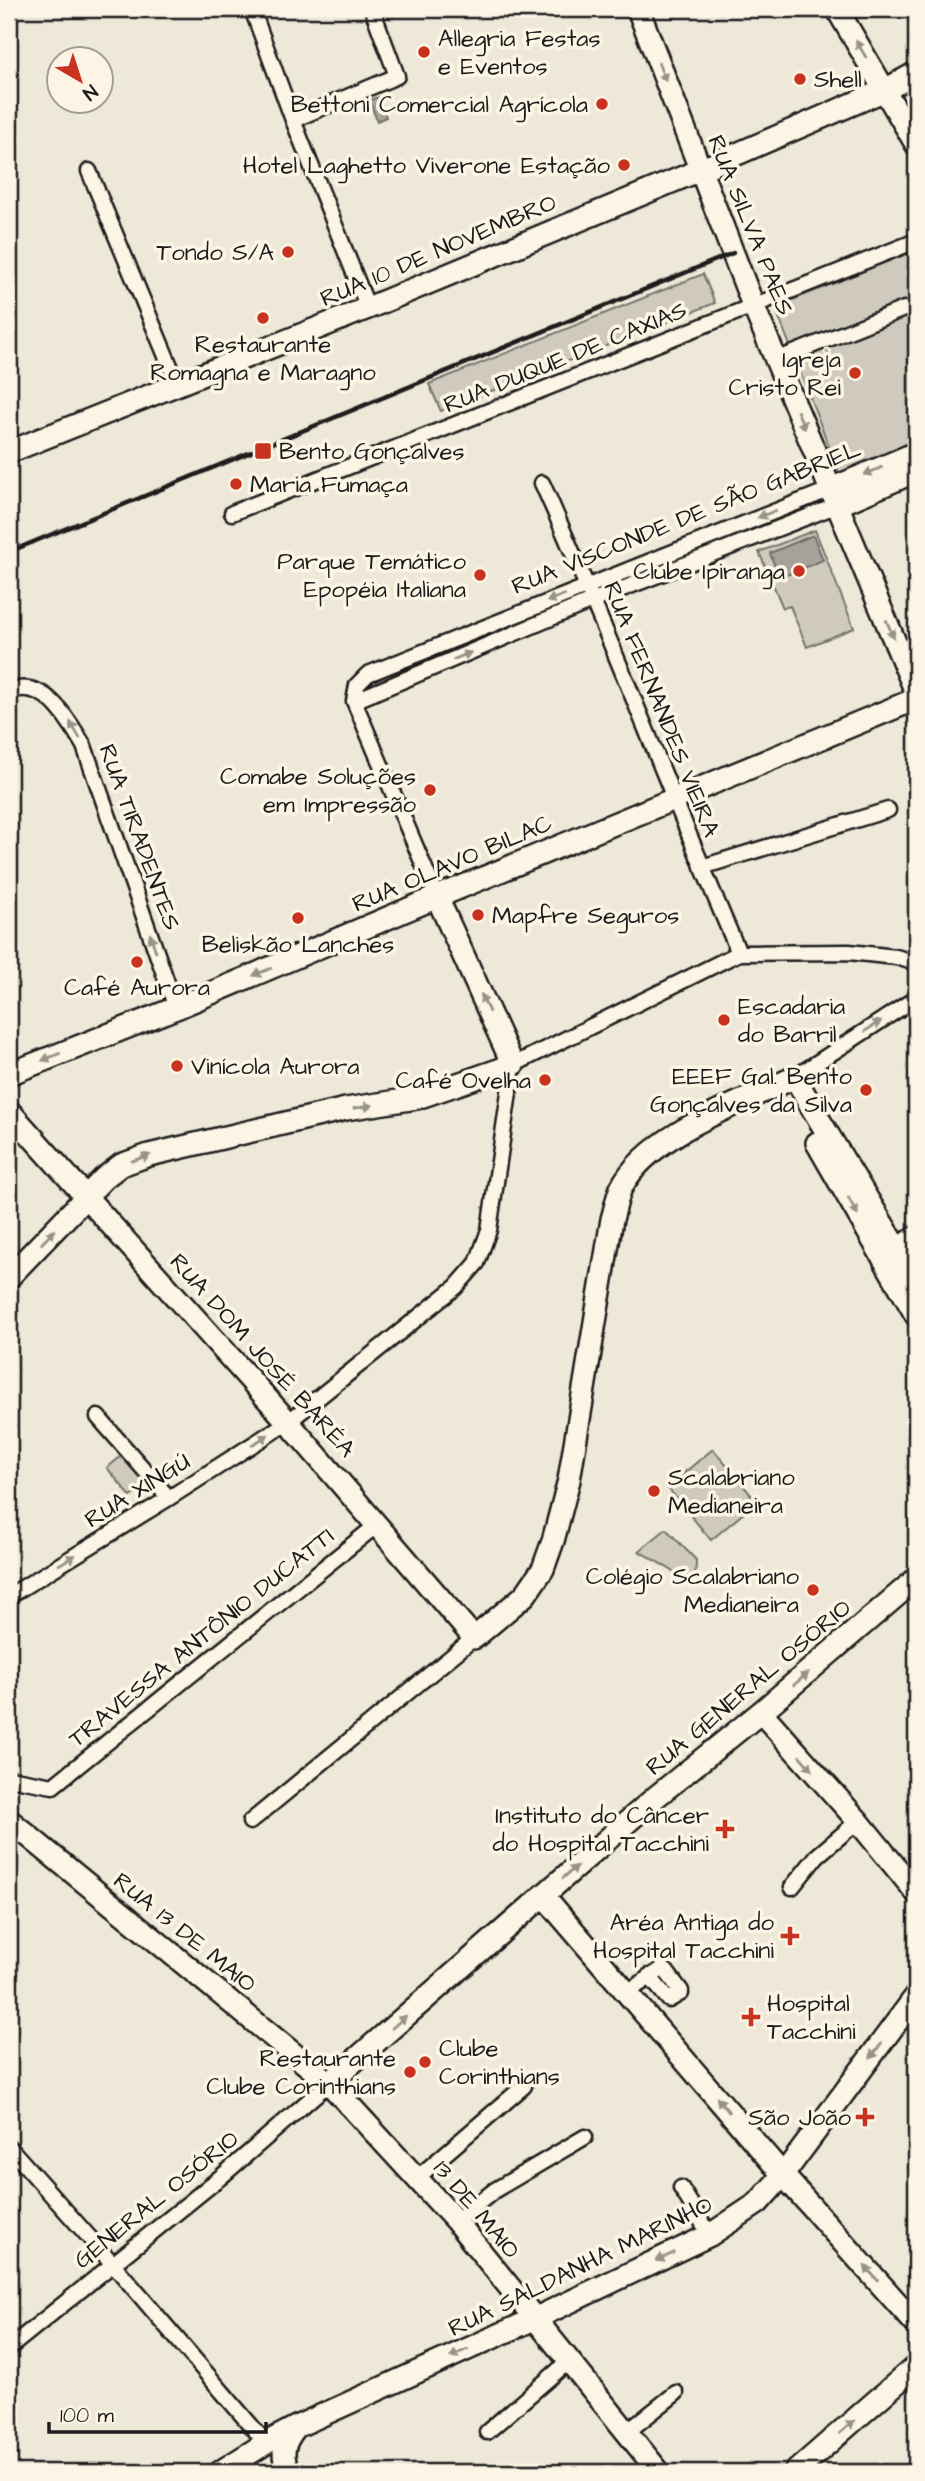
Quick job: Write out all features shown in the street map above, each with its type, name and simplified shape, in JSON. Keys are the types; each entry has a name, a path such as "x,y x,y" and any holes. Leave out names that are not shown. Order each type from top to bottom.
{"main road":[{"name":"RUA SILVA PAES","path":"638,9 753,305 916,692"},
{"path":"837,9 916,144"},
{"name":"RUA 10 DE NOVEMBRO","path":"9,452 368,308 700,170 885,90 916,73"},
{"name":"RUA VISCONDE DE SÃO GABRIEL","path":"834,497 914,463"},
{"name":"RUA OLAVO BILAC","path":"9,1074 176,1008 916,699"},
{"path":"9,1277 104,1178 121,1165 149,1155 346,1109 417,1098 513,1065 437,897"},
{"path":"474,1638 525,1595 543,1569 569,1480 604,1264 621,1188 644,1158 676,1133 789,1080 812,1108 890,1254 916,1315"},
{"name":"RUA DOM JOSÉ BARÉA","path":"9,1111 288,1422 474,1638"},
{"path":"890,1254 916,1237"},
{"path":"890,1254 916,1279"},
{"name":"RUA GENERAL OSÓRIO","path":"329,2083 657,1796 761,1712 916,1579"},
{"path":"761,1712 858,1821 916,1892"},
{"name":"RUA 13 DE MAIO","path":"9,1820 329,2083"},
{"path":"544,1895 783,2175 916,2324"},
{"name":"RUA SALDANHA MARINHO","path":"220,2472 298,2426 534,2319 710,2235 758,2203 783,2175 916,1996"},
{"name":"13 DE MAIO","path":"329,2083 456,2221 659,2472"},
{"path":"795,2472 916,2366"},
{"path":"288,2472 283,2450 286,2440 298,2426"}],"street":[{"path":"252,9 368,308"},
{"path":"293,120 397,76 372,9"},
{"path":"89,171 178,385"},
{"name":"RUA DUQUE DE CAXIAS","path":"232,513 916,242"},
{"path":"776,360 904,309"},
{"name":"RUA FERNANDES VIEIRA","path":"542,483 588,585 739,953"},
{"name":"RUA VISCONDE DE SÃO GABRIEL","path":"354,701 357,685 368,674 588,585 834,497"},
{"name":"RUA VISCONDE DE SÃO GABRIEL","path":"354,701 834,497"},
{"path":"427,650 435,668"},
{"name":"RUA TIRADENTES","path":"9,692 17,688 42,693 65,714 84,746 176,1008"},
{"path":"354,701 437,897"},
{"path":"702,867 888,810"},
{"path":"513,1065 739,953 849,952 896,957 916,963"},
{"path":"789,1080 916,998"},
{"name":"RUA XINGÚ","path":"9,1596 288,1422 456,1287 477,1263 489,1230 513,1065"},
{"path":"98,1417 169,1498"},
{"name":"TRAVESSA ANTÔNIO DUCATTI","path":"9,1778 53,1786 378,1524"},
{"path":"250,1822 474,1638"},
{"path":"792,1887 817,1856 858,1821"},
{"path":"626,1993 649,1976"},
{"name":"GENERAL OSÓRIO","path":"9,2348 222,2176 329,2083"},
{"path":"417,2178 524,2086"},
{"path":"456,2221 495,2190 585,2137"},
{"path":"9,2147 266,2443"},
{"path":"681,2188 710,2235"},
{"path":"487,2432 569,2361"},
{"path":"627,2432 676,2393"}],"shaded area":[{"path":"379,97 386,117 377,121 369,100"},
{"path":"916,250 916,441 840,475 775,307"},
{"path":"703,274 715,303 441,411 429,384"},
{"name":"Clube Ipiranga","path":"815,530 854,628 807,647 790,606 783,608 759,552"},
{"path":"813,535 823,560 779,578 770,553"},
{"path":"713,1449 757,1502 711,1540 667,1487"},
{"path":"124,1454 148,1483 131,1497 107,1468"},
{"path":"666,1529 696,1560 695,1584 639,1551"}],"railway":[{"path":"9,552 733,253"}],"place":[{"name":"Allegria Festas e Eventos","path":"424,52"},
{"name":"Shell","path":"800,79"},
{"name":"Bettoni Comercial Agrícola","path":"602,104"},
{"name":"Hotel Laghetto Viverone Estação","path":"624,165"},
{"name":"Tondo S/A","path":"288,252"},
{"name":"Restaurante Romagna e Maragno","path":"263,318"},
{"name":"Igreja Cristo Rei","path":"855,373"},
{"name":"Bento Gonçalves","path":"263,451"},
{"name":"Maria Fumaça","path":"236,484"},
{"name":"Clube Ipiranga","path":"799,571"},
{"name":"Parque Temático Epopéia Italiana","path":"480,575"},
{"name":"Comabe Soluções em Impressão","path":"430,790"},
{"name":"Mapfre Seguros","path":"478,915"},
{"name":"Beliskão Lanches","path":"298,918"},
{"name":"Café Aurora","path":"137,962"},
{"name":"Escadaria do Barril","path":"724,1020"},
{"name":"Vinícola Aurora","path":"177,1066"},
{"name":"Café Ovelha","path":"545,1080"},
{"name":"EEEF Gal. Bento Gonçalves da Silva","path":"866,1090"},
{"name":"Scalabriano Medianeira","path":"654,1491"},
{"name":"Colégio Scalabriano Medianeira","path":"813,1590"},
{"name":"Instituto do Câncer do Hospital Tacchini","path":"725,1829"},
{"name":"Aréa Antiga do Hospital Tacchini","path":"790,1936"},
{"name":"Hospital Tacchini","path":"751,2017"},
{"name":"Clube Corinthians","path":"425,2062"},
{"name":"Restaurante Clube Corinthians","path":"410,2072"},
{"name":"São João","path":"865,2117"}]}
